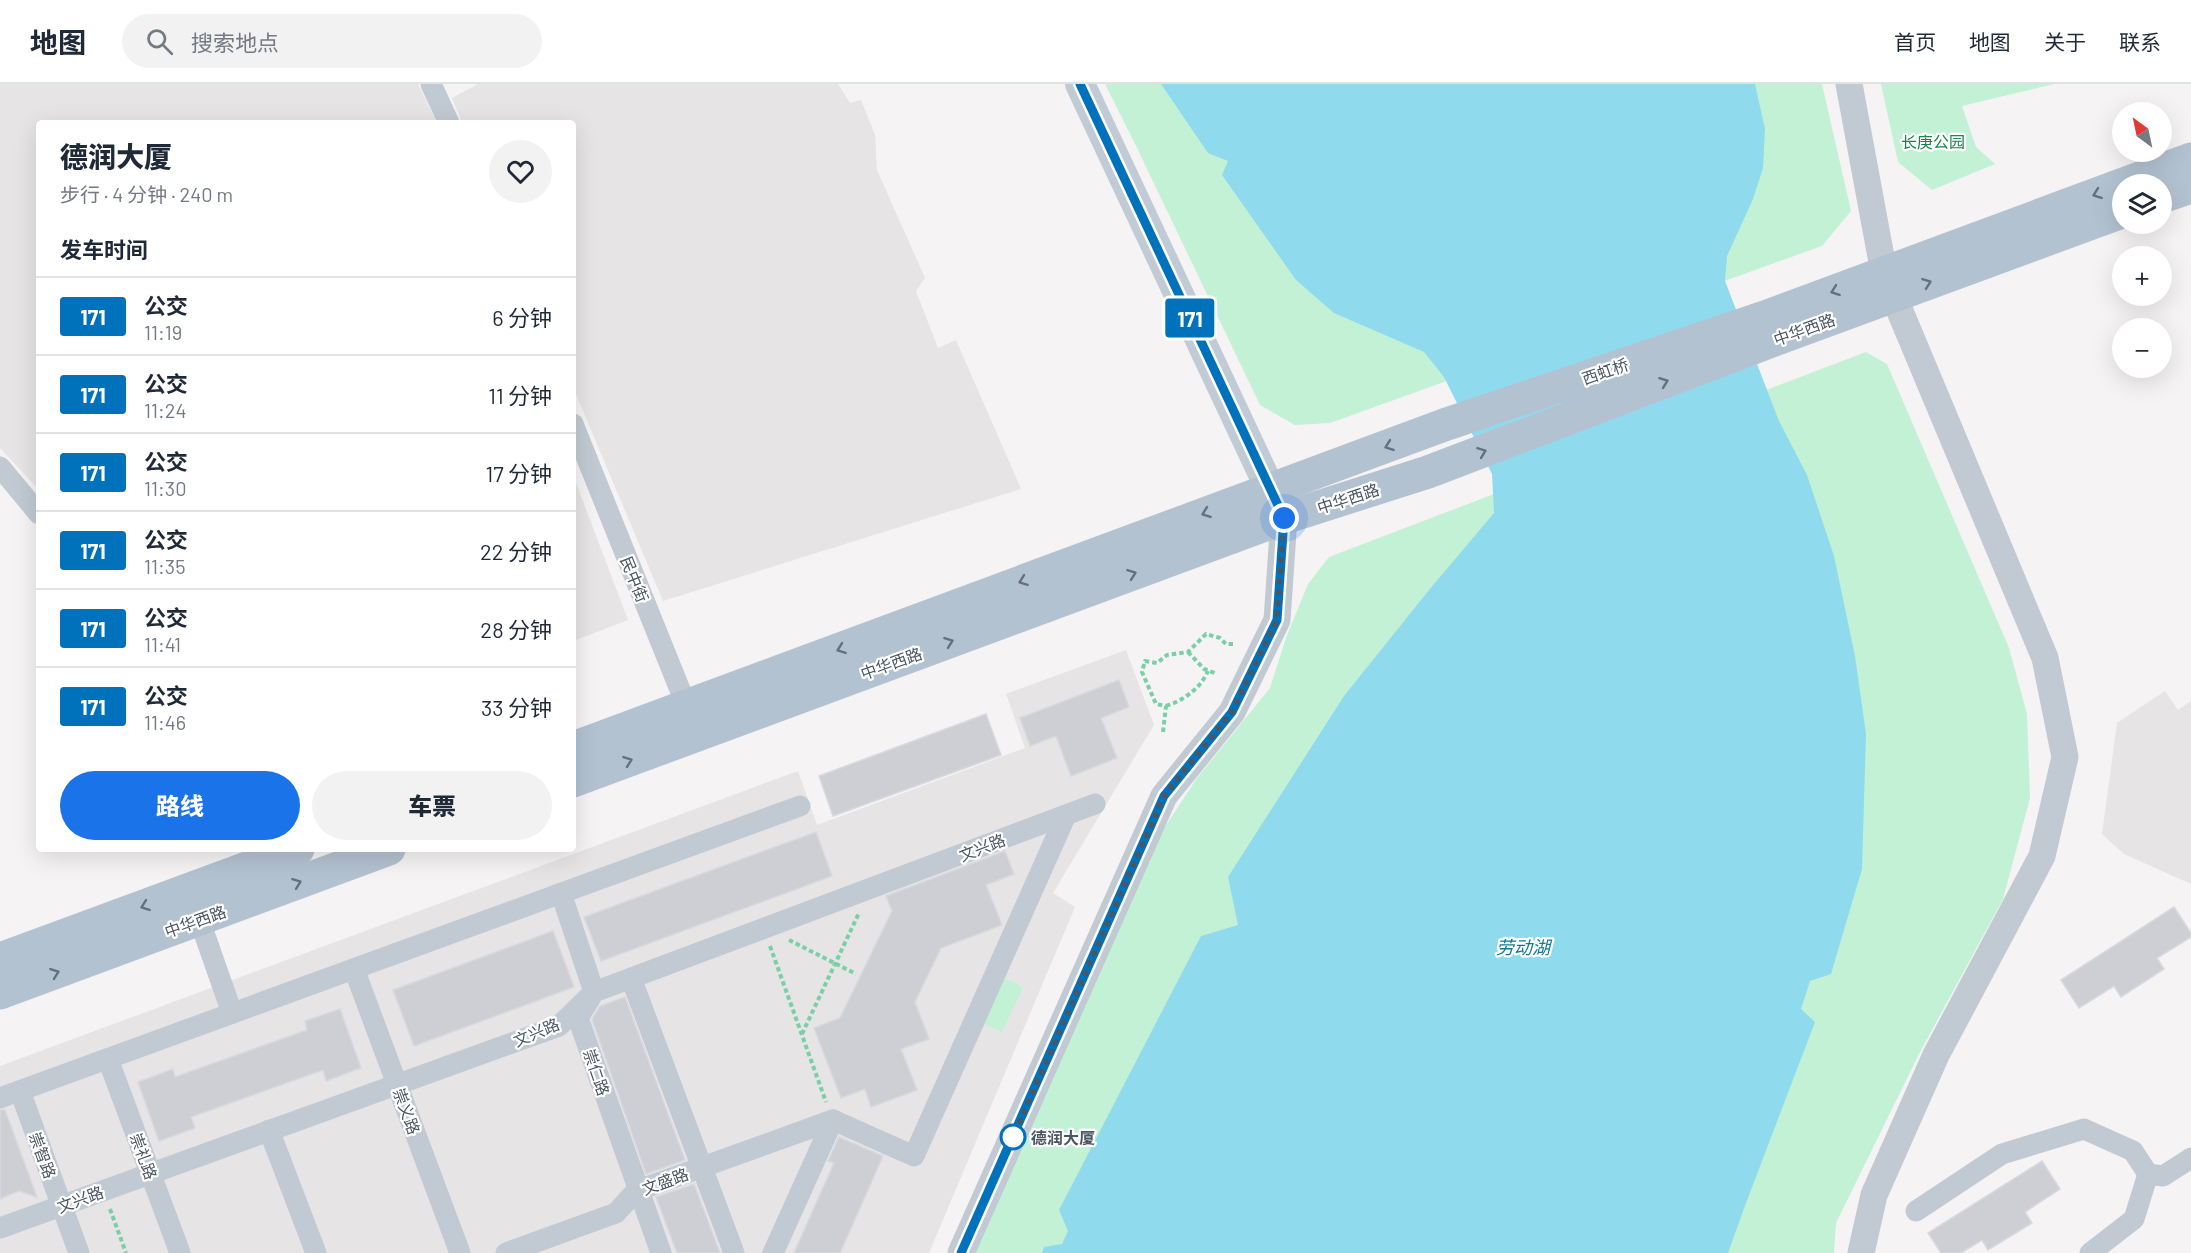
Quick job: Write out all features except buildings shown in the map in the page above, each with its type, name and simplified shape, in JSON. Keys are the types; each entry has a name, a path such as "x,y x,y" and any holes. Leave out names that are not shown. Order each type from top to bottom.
{"main road":[{"path":"1080,84 1277,504"},
{"name":"中华西路","path":"1277,504 1428,472 1769,328 1889,284 2191,159"},
{"path":"2172,194 2191,187"},
{"name":"中华西路","path":"1889,284 2112,215"},
{"name":"西虹桥","path":"1444,425 1769,328"},
{"name":"中华西路","path":"576,779 692,720 1277,504 1444,425"},
{"name":"中华西路","path":"576,747 692,720"},
{"name":"中华西路","path":"0,993 194,904 250,871 291,852"},
{"name":"中华西路","path":"250,871 370,852"},
{"name":"中华西路","path":"0,959 194,904"}],"street":[{"path":"431,84 448,120"},
{"path":"1849,84 1889,284 2046,658 2065,757 2042,856 1936,1055 1874,1195 1861,1253"},
{"name":"民中街","path":"576,431 692,720"},
{"path":"0,467 36,510"},
{"path":"961,1253 1164,796 1232,712 1277,620 1277,504"},
{"name":"文兴路","path":"0,1228 559,1026 594,992 1095,804"},
{"path":"0,1098 800,806"},
{"path":"773,1253 833,1120 914,1155 1066,815"},
{"path":"561,893 594,992"},
{"path":"194,904 232,1013"},
{"name":"崇义路","path":"354,969 460,1253"},
{"path":"631,978 734,1253"},
{"name":"崇仁路","path":"594,992 578,1018 661,1253"},
{"name":"崇礼路","path":"108,1059 180,1253"},
{"name":"崇智路","path":"20,1091 79,1253"},
{"name":"文盛路","path":"506,1253 616,1213 638,1190 833,1120"},
{"path":"1916,1211 2002,1154 2084,1129 2133,1151 2148,1174 2163,1176 2191,1158"},
{"path":"269,1130 316,1253"},
{"path":"2090,1253 2134,1219 2148,1174"}],"path":[{"path":"1208,671 1205,678 1191,693 1166,706 1156,704 1143,672 1144,661 1156,663 1167,655 1188,652 1206,634 1220,638 1226,644 1233,644"},
{"path":"1188,652 1208,671 1215,673"},
{"path":"1163,732 1166,706"},
{"path":"802,1034 870,889"},
{"path":"764,928 833,1120"},
{"path":"764,928 856,974"},
{"path":"103,1191 126,1253"}],"shaded area":[{"path":"0,84 418,84 436,120 36,120 36,487 0,448"},
{"path":"478,84 838,84 850,103 861,100 875,135 877,170 925,278 916,291 938,348 956,340 1021,489 663,601 576,394 576,120 461,120 452,98"},
{"path":"576,483 628,620 576,640"},
{"path":"1126,650 1154,725 1053,893 1075,907 929,1253 0,1253 0,1066 798,771 817,825 1025,748 1006,694"},
{"path":"2165,691 2178,710 2191,701 2191,884 2124,854 2102,834 2117,723"}],"green space":[{"path":"1105,84 1822,84 1851,211 1822,246 1330,423 1295,425 1260,405"},
{"name":"长庚公园","path":"1881,84 2054,84 1962,106 1976,147 1995,164 1932,190 1898,162"},
{"name":"劳动湖","path":"1866,352 1887,364 2009,648 2027,714 2030,798 2003,899 1919,1054 1836,1223 1834,1253 975,1253 1157,839 1197,778 1270,688 1287,635 1308,584 1329,557"},
{"path":"999,975 1023,987 1002,1032 977,1021"}],"water":[{"name":"劳动湖","path":"1161,84 1755,84 1765,129 1763,168 1753,199 1727,256 1725,281 1779,421 1807,475 1834,556 1855,656 1866,734 1862,869 1831,974 1810,981 1801,1009 1815,1022 1728,1253 1042,1253 1044,1247 1062,1244 1068,1231 1059,1210 1201,936 1238,925 1228,877 1344,696 1494,513 1492,474 1444,377 1424,352 1334,313 1296,280 1222,175 1228,161 1208,153"}],"bus line":[{"name":"171","path":"961,1253 1164,796 1232,712 1277,620 1284,518 1080,84"}],"place":[{"name":"德润大厦","path":"1013,1137"}],"route":[{"path":"1013,1137 1010,1144 1164,796 1232,712 1277,620 1284,518"}]}
